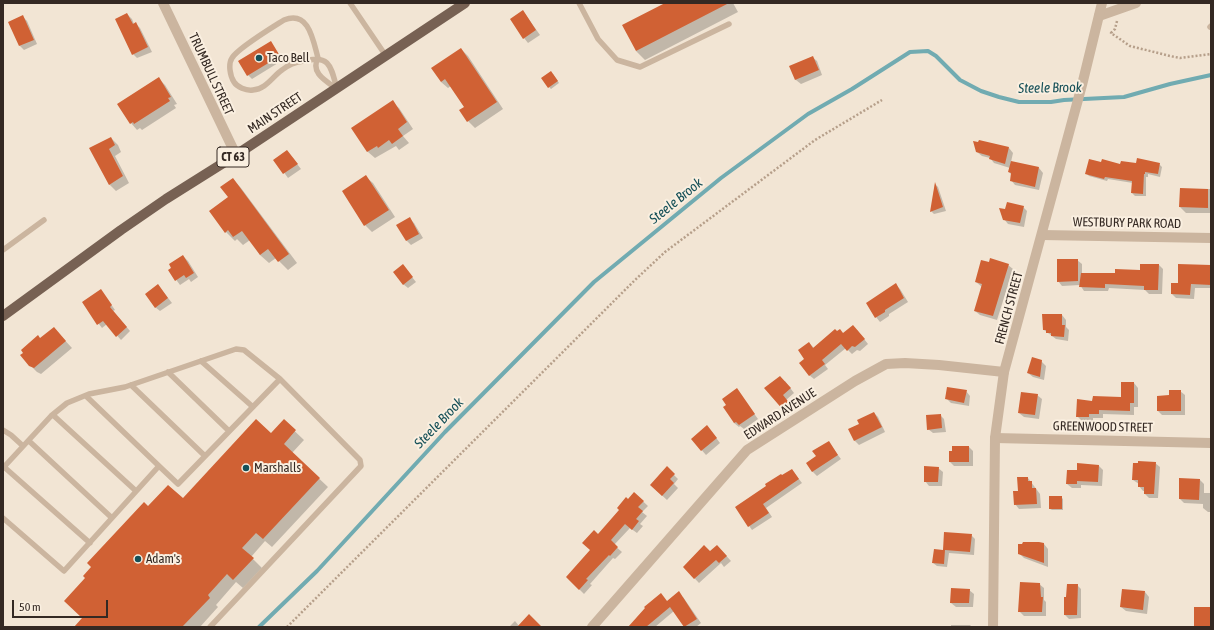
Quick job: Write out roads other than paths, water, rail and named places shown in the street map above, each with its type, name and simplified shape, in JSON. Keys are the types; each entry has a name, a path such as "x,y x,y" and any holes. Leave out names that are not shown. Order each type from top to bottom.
{"main road":[{"name":"MAIN STREET","path":"3,316 166,199 236,156 465,3"}],"street":[{"name":"TRUMBULL STREET","path":"163,3 236,156"},
{"name":"FRENCH STREET","path":"993,627 995,438 1004,372 1082,86 1102,3"},
{"path":"1100,16 1136,3"},
{"name":"WESTBURY PARK ROAD","path":"1042,235 1211,238"},
{"name":"EDWARD AVENUE","path":"592,627 747,450 855,381 886,364 906,363 939,365 1004,372"},
{"name":"GREENWOOD STREET","path":"995,438 1211,443"}],"lane":[{"path":"350,3 386,56"},
{"path":"579,3 598,39 618,60 640,67 729,24"},
{"path":"337,88 320,76 315,68 318,58 307,26 301,19 292,16 259,37 232,58 230,63 230,73 233,81 238,86 252,90 267,84 282,69 292,64 318,58 325,61 332,69 337,88"},
{"path":"3,250 44,220"},
{"path":"90,543 3,467 53,415 67,403 86,396 131,385 236,349 244,350 280,379 360,460 361,466 210,627"},
{"path":"201,361 253,407"},
{"path":"168,372 229,431"},
{"path":"86,396 178,484 280,379"},
{"path":"131,385 205,456"},
{"path":"53,415 136,492"},
{"path":"3,430 23,446"},
{"path":"29,441 112,518"},
{"path":"3,518 64,571 159,466"}],"waterway":[{"name":"Steele Brook","path":"259,627 317,571 445,432 594,282 721,178 808,114 852,89 910,52 928,51 936,56 960,80 981,91 1019,102 1051,102 1124,97 1170,84 1211,75"}],"place":[{"name":"Taco Bell","path":"259,58"},
{"name":"Marshalls","path":"246,468"},
{"name":"Adam's","path":"138,559"}]}
